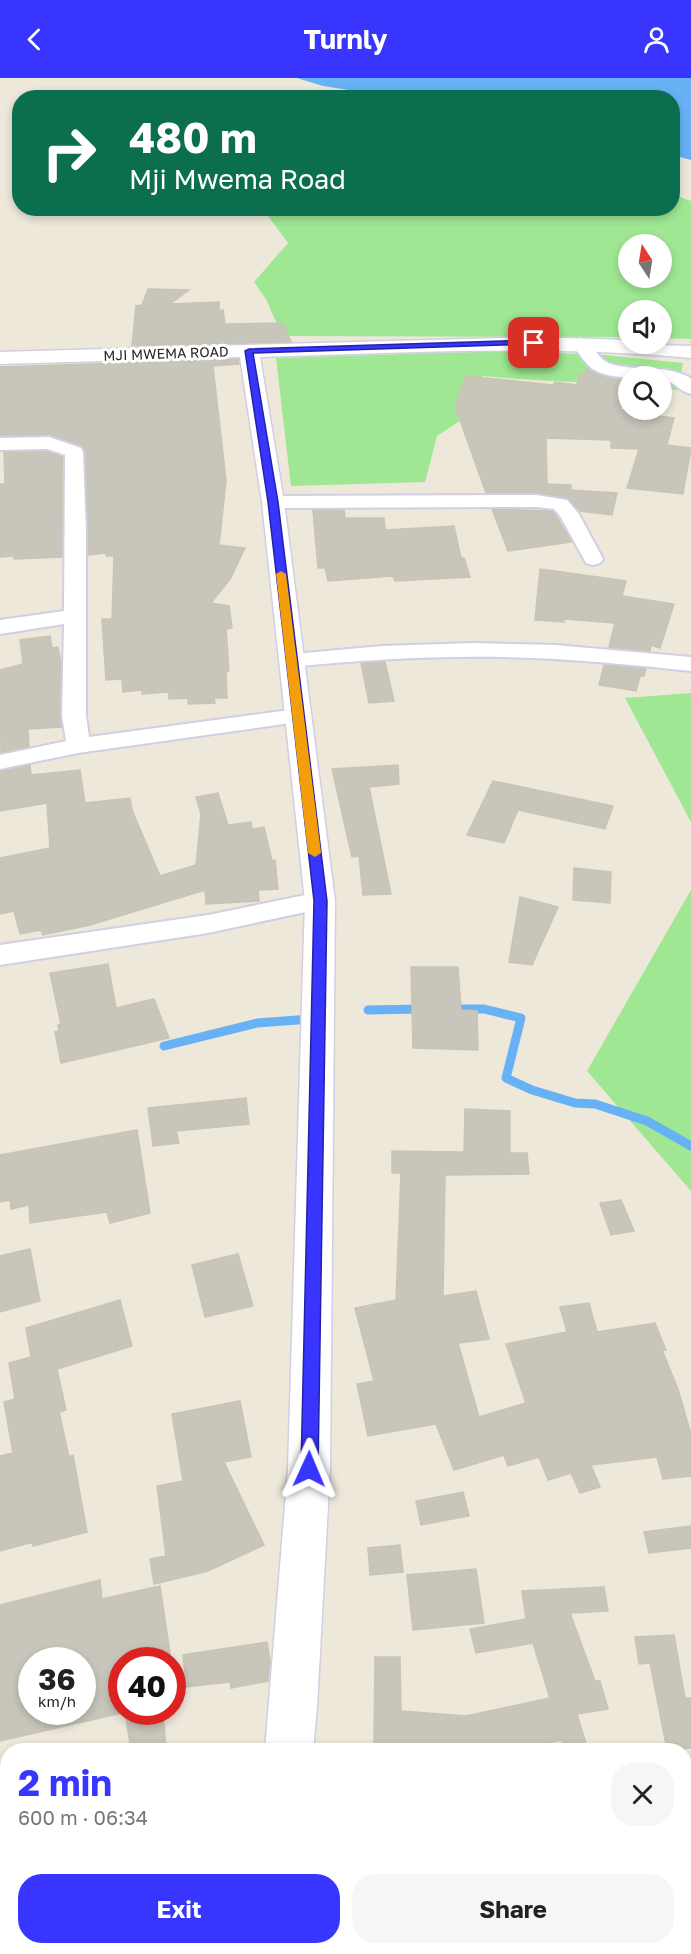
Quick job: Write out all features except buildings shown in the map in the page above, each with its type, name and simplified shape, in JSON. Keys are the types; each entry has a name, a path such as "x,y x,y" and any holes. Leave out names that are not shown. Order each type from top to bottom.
{"street":[{"name":"MJI MWEMA ROAD","path":"0,358 579,343 691,352"},
{"path":"579,343 593,360 603,367 676,376 691,389"},
{"path":"249,351 273,502 320,901 309,1469 295,1695 290,1743"},
{"path":"0,444 49,443 74,452 76,472 74,716 78,746"},
{"path":"273,502 536,501 560,504 569,514 593,559"},
{"path":"0,627 75,615"},
{"path":"291,660 475,650 583,655 691,664"},
{"path":"0,762 78,746 297,716"},
{"path":"0,955 208,924 320,901"}],"green space":[{"path":"680,197 691,201 691,339 672,338 672,300 618,300 618,337 282,336 266,299 254,282 288,243 268,216 680,216"},
{"path":"506,351 604,355 683,363 678,390 672,390 672,366 618,366 618,385 483,376 470,414 437,436 425,482 291,486 276,358"},
{"path":"691,693 691,822 625,698"},
{"path":"691,890 691,1191 587,1071"}],"water":[{"path":"297,78 691,78 691,160 680,157 680,90 348,90 323,86"}],"waterway":[{"path":"368,1010 421,1009"},
{"path":"452,1009 484,1009 521,1018 506,1078 532,1090 575,1103 595,1104 647,1121 691,1146"},
{"path":"164,1046 257,1023 311,1019"}],"slow traffic":[{"path":"281,574 315,853"}],"route":[{"path":"309,1469 320,901 273,502 249,351 534,343"}]}
